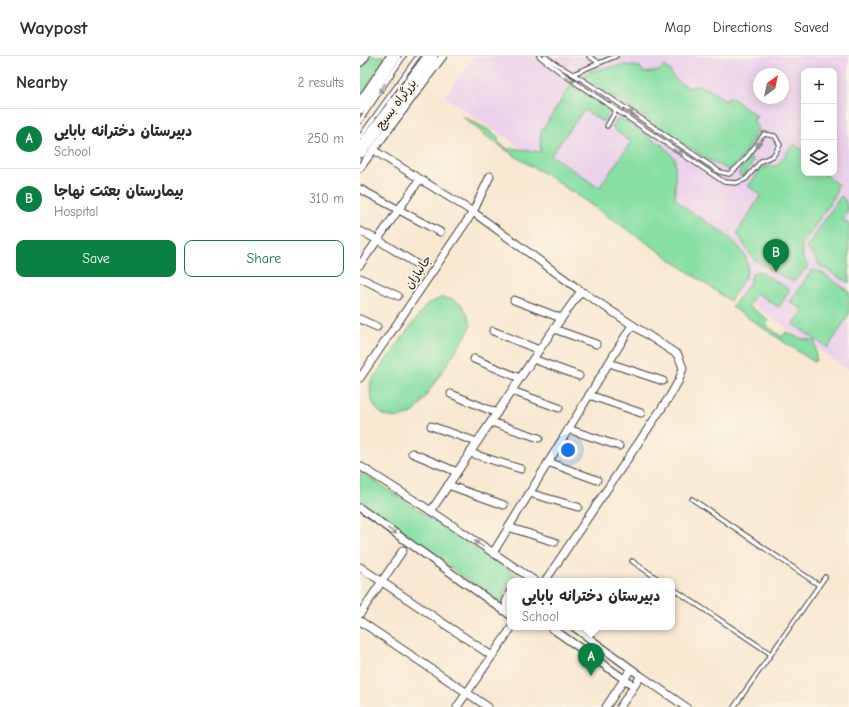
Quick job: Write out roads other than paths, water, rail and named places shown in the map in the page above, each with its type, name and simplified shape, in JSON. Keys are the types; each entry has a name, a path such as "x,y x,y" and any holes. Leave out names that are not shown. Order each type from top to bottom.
{"highway":[{"path":"360,107 364,98 394,56"},
{"name":"بزرگراه بسیج","path":"360,152 431,56"}],"street":[{"path":"360,61 364,56"},
{"path":"360,168 443,56"},
{"path":"378,153 472,212 581,290 678,355 683,368 670,396 547,578"},
{"name":"جانبازان","path":"360,378 472,212 490,176"},
{"path":"360,265 420,179"},
{"path":"360,189 440,232"},
{"path":"360,230 418,265"},
{"path":"360,278 398,296"},
{"path":"431,511 581,290"},
{"path":"514,300 561,318"},
{"path":"360,319 377,326"},
{"path":"493,553 632,325"},
{"path":"554,329 596,344"},
{"path":"493,331 539,350"},
{"path":"474,359 520,378"},
{"path":"533,359 579,376"},
{"path":"609,363 663,382"},
{"path":"512,391 558,408"},
{"path":"451,394 497,413"},
{"path":"589,395 641,413"},
{"path":"491,422 539,438"},
{"path":"431,426 477,442"},
{"path":"568,429 619,446"},
{"path":"470,453 521,469"},
{"path":"412,454 457,472"},
{"path":"548,462 597,480"},
{"path":"360,466 431,511 530,578"},
{"path":"448,485 504,505"},
{"path":"529,494 578,507"},
{"path":"360,508 507,613"},
{"path":"508,527 555,542"},
{"path":"360,614 403,550"},
{"path":"360,567 492,656"},
{"path":"360,621 488,707"},
{"path":"457,707 510,630"},
{"path":"554,630 634,686"},
{"path":"578,630 686,707"},
{"path":"606,707 631,669"},
{"path":"620,707 641,676"}],"lane":[{"path":"360,120 404,56"},
{"path":"360,137 418,56"},
{"path":"539,56 616,110 724,182 736,183 746,179 761,161 773,156 780,145 775,136 764,134 737,169 729,174 720,172 545,56"},
{"path":"589,56 599,63"},
{"path":"573,74 616,56"},
{"path":"606,126 616,110"},
{"path":"692,499 819,585"},
{"path":"632,562 656,578"},
{"path":"734,707 825,577"},
{"path":"675,590 771,654"}],"place":[{"name":"بیمارستان بعثت نهاجا","path":"776,272"},
{"name":"دبیرستان دخترانه بابایی","path":"591,676"}]}
